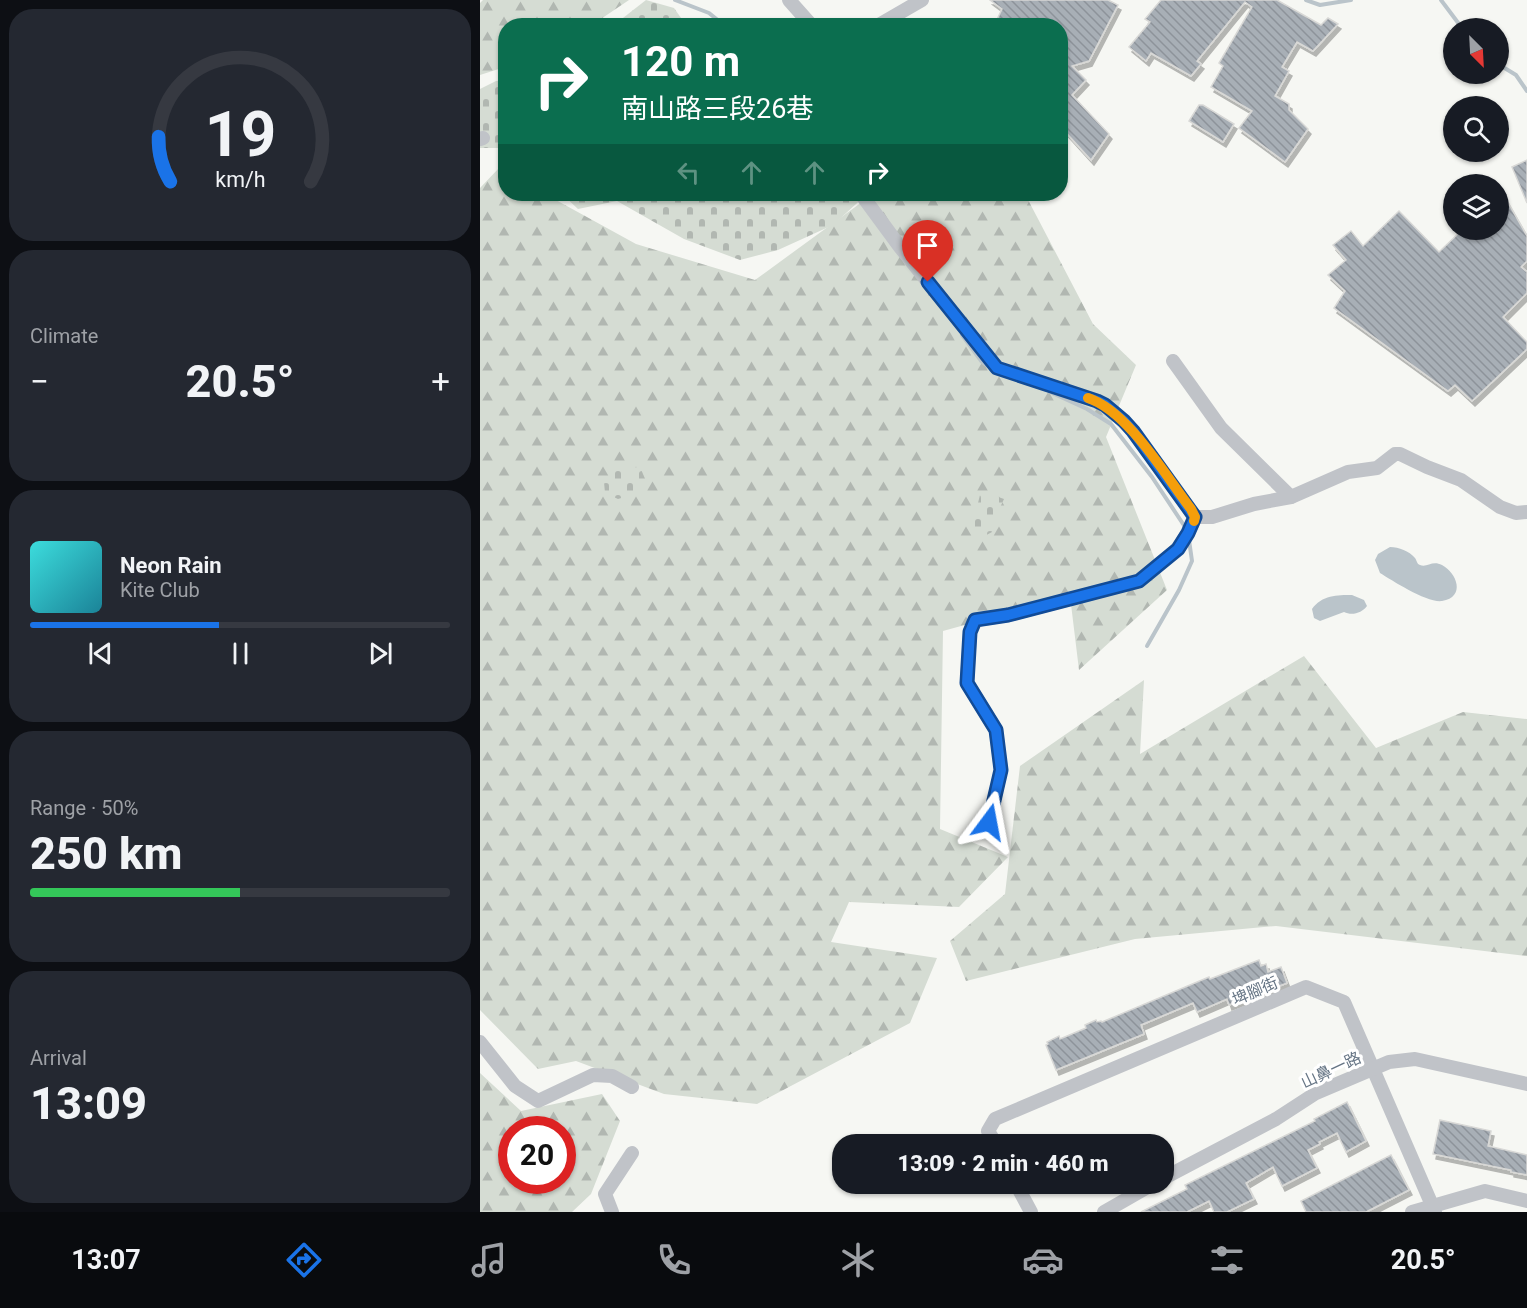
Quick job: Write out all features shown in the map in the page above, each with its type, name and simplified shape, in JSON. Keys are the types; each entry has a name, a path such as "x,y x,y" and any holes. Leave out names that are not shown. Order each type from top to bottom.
{"street":[{"path":"789,0 805,18"},
{"path":"891,18 922,0"},
{"path":"866,201 997,368 1105,405 1133,431 1195,517"},
{"path":"1173,361 1221,428 1291,497"},
{"path":"1195,517 1212,517 1254,504 1291,497 1348,472 1377,468 1395,454 1401,454 1461,480 1500,507 1516,513 1527,512"},
{"path":"989,822 1001,770 996,730 967,683 970,632 975,620 1008,615 1139,581 1178,549 1195,517"},
{"name":"埤腳街","path":"990,1134 988,1131 995,1119 1306,987 1344,1002 1434,1209"},
{"path":"480,1042 515,1086 538,1101 593,1075 612,1076 632,1087"},
{"name":"山鼻一路","path":"1174,1173 1276,1119 1316,1093 1389,1062 1415,1059 1527,1084"},
{"path":"612,1212 604,1194 632,1153"},
{"path":"1412,1212 1434,1209 1485,1191 1527,1201"},
{"path":"1021,1194 1031,1212"},
{"path":"1104,1212 1136,1194"}],"green space":[{"path":"483,0 629,0 602,18 498,18 498,69 480,75 480,3"},
{"path":"646,0 674,8 681,18 623,18"},
{"path":"498,81 498,148 480,148 480,89"},
{"path":"498,169 498,201 558,201 636,244 755,280 863,201 1029,201 1093,324 1136,365 1106,437 1167,590 1079,670 1070,596 943,631 940,829 1008,857 959,907 849,902 831,942 937,958 910,1023 757,1104 664,1094 576,1061 538,1069 480,1010 480,188"},
{"path":"569,201 617,201 578,209"},
{"path":"617,201 859,201 833,225 778,250 740,260 684,239"},
{"path":"640,467 646,481 634,494 618,499 605,493 604,482 611,474 619,470"},
{"path":"981,491 1004,499 992,532 981,538 970,532 969,519 977,507"},
{"path":"1304,656 1376,748 1463,712 1527,719 1527,956 1276,926 1135,939 966,981 950,941 1005,894 1020,766 1144,680 1140,754"},
{"path":"480,1073 521,1111 602,1094 620,1121 591,1194 572,1212 480,1212"}],"shaded area":[{"path":"1390,547 1407,551 1420,565 1442,565 1452,573 1457,584 1454,595 1442,601 1428,599 1380,573 1375,560 1378,554"},
{"path":"1352,595 1364,600 1367,606 1353,614 1344,612 1320,621 1314,618 1312,609 1320,601 1335,596"}],"building":[{"path":"990,0 1108,0 1118,5 1089,61 1072,66 1086,80 1072,95 1109,134 1091,160 1068,135 1068,18 998,18 1002,9"},
{"path":"1161,0 1277,0 1321,25 1328,18 1338,24 1313,51 1297,42 1282,67 1289,71 1275,96 1289,104 1289,110 1308,129 1285,162 1239,128 1252,111 1211,87 1223,66 1219,63 1252,7 1245,2 1197,61 1201,64 1191,76 1151,53 1146,61 1129,47 1150,22 1145,19"},
{"path":"1199,105 1203,105 1234,124 1223,142 1189,121"},
{"path":"1527,160 1527,203 1512,167"},
{"path":"1509,204 1527,236 1527,261 1521,267 1527,272 1527,293 1503,317 1527,342 1527,349 1472,401 1455,385 1448,391 1334,308 1345,291 1328,275 1346,260 1333,245 1351,231 1363,246 1399,211 1439,252 1452,240 1509,240"},
{"path":"1259,960 1261,966 1266,964 1268,972 1281,967 1287,983 1229,1005 1227,999 1197,1012 1193,1003 1141,1025 1144,1034 1056,1070 1046,1045 1047,1042 1086,1028 1085,1025 1096,1020 1102,1022 1209,977 1210,979"},
{"path":"1347,1102 1366,1141 1346,1152 1337,1133 1319,1142 1320,1144 1308,1150 1317,1168 1282,1186 1273,1167 1246,1183 1254,1199 1227,1212 1214,1212 1209,1201 1187,1212 1141,1212 1187,1189 1185,1185 1315,1121 1314,1119"},
{"path":"1440,1120 1491,1131 1488,1146 1527,1155 1527,1175 1433,1154"},
{"path":"1391,1155 1409,1190 1366,1212 1306,1212 1301,1201"}],"waterway":[{"path":"675,0 709,13 715,18"},
{"path":"1306,0 1320,5 1351,0"},
{"path":"1441,0 1454,18"},
{"path":"1509,71 1516,75 1527,91"},
{"path":"962,335 982,362 988,366"},
{"path":"1050,392 1087,409 1111,424 1152,477 1187,530"},
{"path":"1147,646 1179,590 1192,561 1189,540"}],"slow traffic":[{"path":"1088,398 1105,405 1133,431 1191,509 1195,517 1194,521"}],"route":[{"path":"928,282 997,368 1097,401 1124,421 1195,517 1178,549 1139,581 1008,615 975,620 970,632 967,683 996,730 1001,770 989,822"}]}
